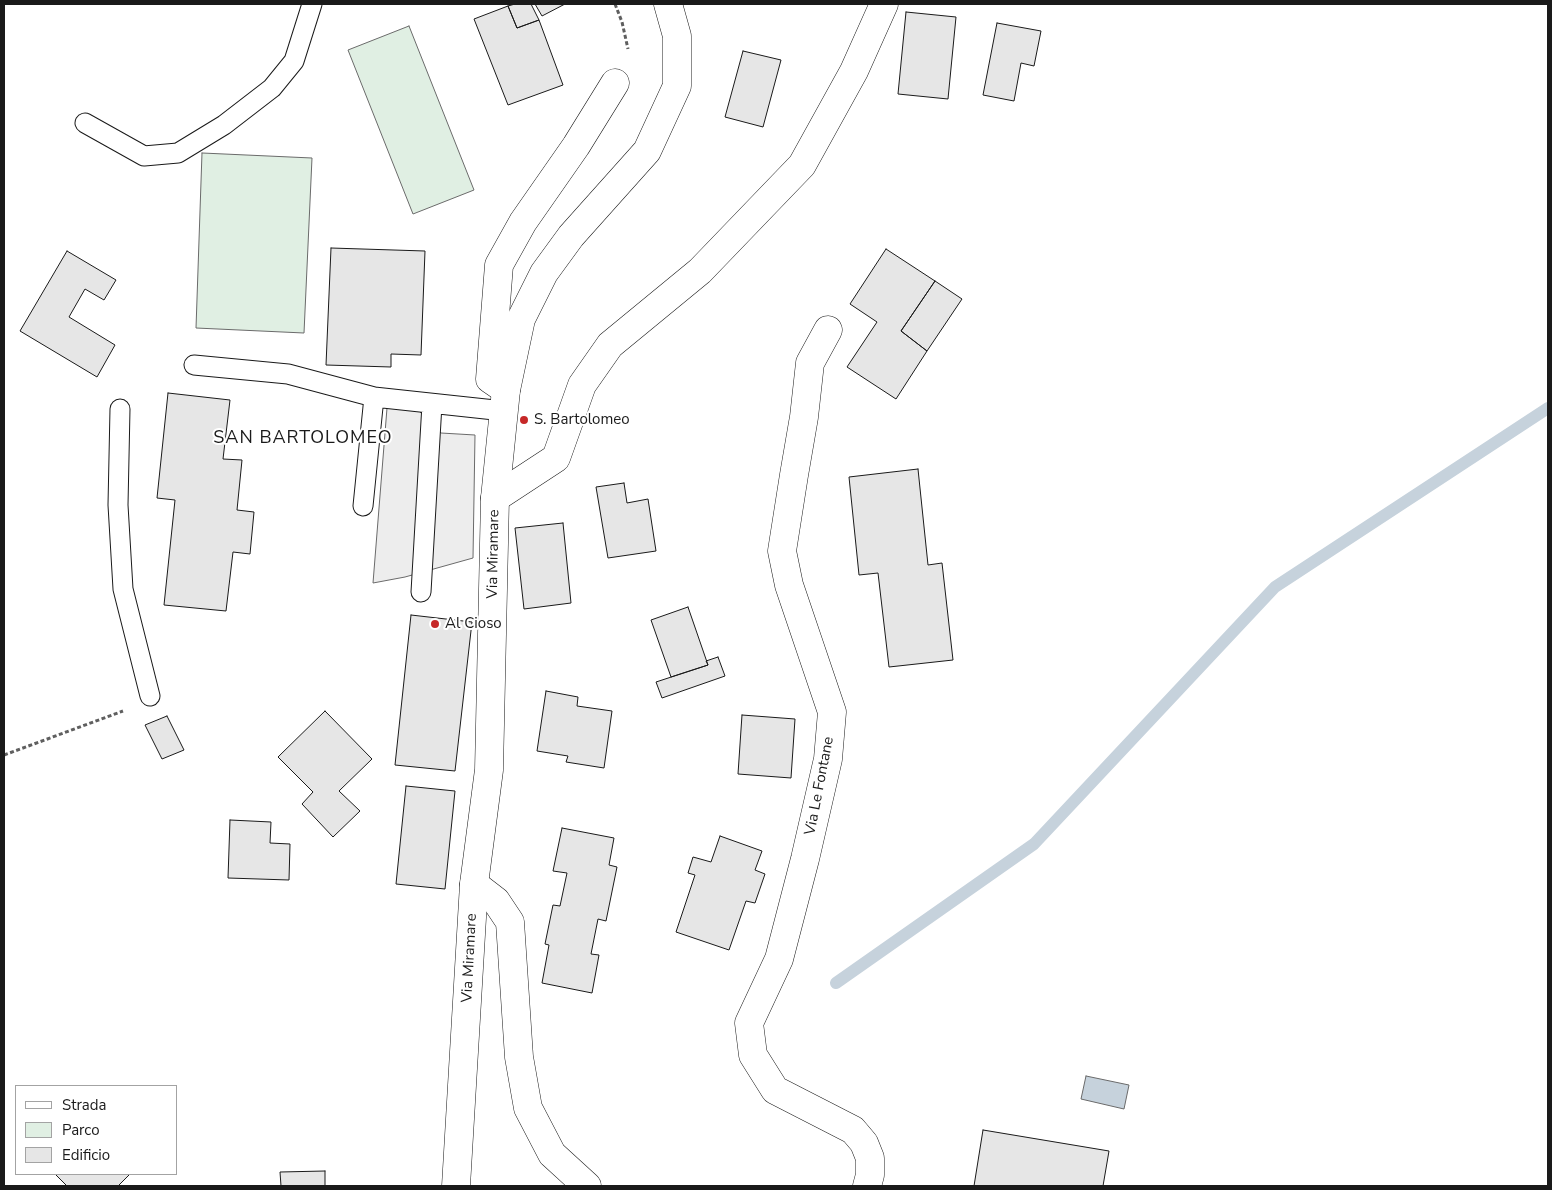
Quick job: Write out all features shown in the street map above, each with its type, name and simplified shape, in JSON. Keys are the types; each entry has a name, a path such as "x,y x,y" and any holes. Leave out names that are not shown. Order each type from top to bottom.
{"street":[{"name":"Via Miramare","path":"456,1186 474,884 489,770 495,498 505,400 521,319 544,273 571,236 647,151 678,86 677,36 668,4"},
{"path":"495,498 556,458 582,385 610,345 700,271 802,165 854,71 884,4"},
{"path":"505,400 490,379 499,265 523,222 576,146 615,83"},
{"name":"Via Le Fontane","path":"828,330 810,363 804,417 782,551 789,585 832,712 828,759 779,960 748,1023 753,1055 775,1090 853,1130 864,1143 870,1158 870,1175 867,1186"},
{"path":"474,884 496,901 510,922 519,1057 528,1108 552,1154 587,1186"}],"lane":[{"path":"85,123 144,156 178,153 224,126 272,88 294,62 312,4"},
{"path":"194,365 288,374 374,397 432,404 505,400"},
{"path":"363,506 374,397"},
{"path":"421,592 432,404"},
{"path":"120,409 118,505 122,589 150,696"}],"path":[{"path":"615,4 622,22 628,52 615,83"},
{"path":"4,755 130,708"}],"green space":[{"path":"409,26 474,190 413,214 348,50"},
{"path":"202,153 312,158 304,333 196,328"}],"shaded area":[{"path":"387,408 417,409 441,433 475,435 473,558 405,577 373,583"},
{"path":"1086,1076 1129,1085 1124,1109 1081,1099"}],"building":[{"path":"531,4 539,20 517,28 508,6"},
{"path":"535,4 565,4 542,16"},
{"path":"508,6 517,28 539,20 563,85 508,105 474,19"},
{"path":"906,12 956,17 948,99 898,94"},
{"path":"997,23 1041,31 1034,66 1021,63 1014,101 983,95"},
{"path":"743,51 781,60 763,127 725,117"},
{"path":"331,248 425,251 421,355 391,354 391,367 326,365"},
{"path":"886,249 935,281 901,331 927,351 896,399 847,367 877,322 850,304"},
{"path":"67,251 116,280 104,300 85,289 69,317 115,345 97,377 20,331"},
{"path":"935,281 962,299 927,351 901,331"},
{"path":"168,393 230,400 223,459 242,460 237,510 254,512 250,554 233,552 226,611 164,605 175,500 157,498"},
{"path":"918,469 928,565 942,563 953,660 889,667 878,573 859,575 849,477"},
{"path":"624,483 627,503 648,499 656,551 608,558 596,487"},
{"path":"563,523 571,603 524,609 515,528"},
{"path":"688,607 708,665 671,677 651,620"},
{"path":"411,615 472,622 455,771 395,765"},
{"path":"718,657 725,676 662,698 656,682 708,665 706,661"},
{"path":"546,691 578,697 577,706 612,711 604,768 566,762 568,756 537,751"},
{"path":"325,711 372,759 339,791 360,811 333,837 302,804 313,792 278,757"},
{"path":"742,715 795,719 791,778 738,774"},
{"path":"167,716 184,750 162,759 145,725"},
{"path":"406,786 455,791 445,889 396,884"},
{"path":"230,820 271,822 270,843 290,844 289,880 228,878"},
{"path":"562,828 614,838 609,865 617,867 606,921 598,919 591,954 599,955 592,993 542,983 549,945 545,944 553,905 560,906 567,873 553,871"},
{"path":"720,836 762,851 755,870 765,874 755,903 746,901 729,950 676,932 695,875 688,873 693,857 711,862"},
{"path":"983,1130 1109,1151 1103,1186 974,1186"},
{"path":"325,1171 325,1186 281,1186 280,1172"},
{"path":"56,1175 129,1175 118,1186 67,1186"}],"waterway":[{"path":"836,983 1034,844 1275,587 1548,408"}],"place":[{"name":"S. Bartolomeo","path":"524,420"},
{"name":"Al Cioso","path":"435,624"}],"district":[{"name":"SAN BARTOLOMEO","path":"303,439"}]}
